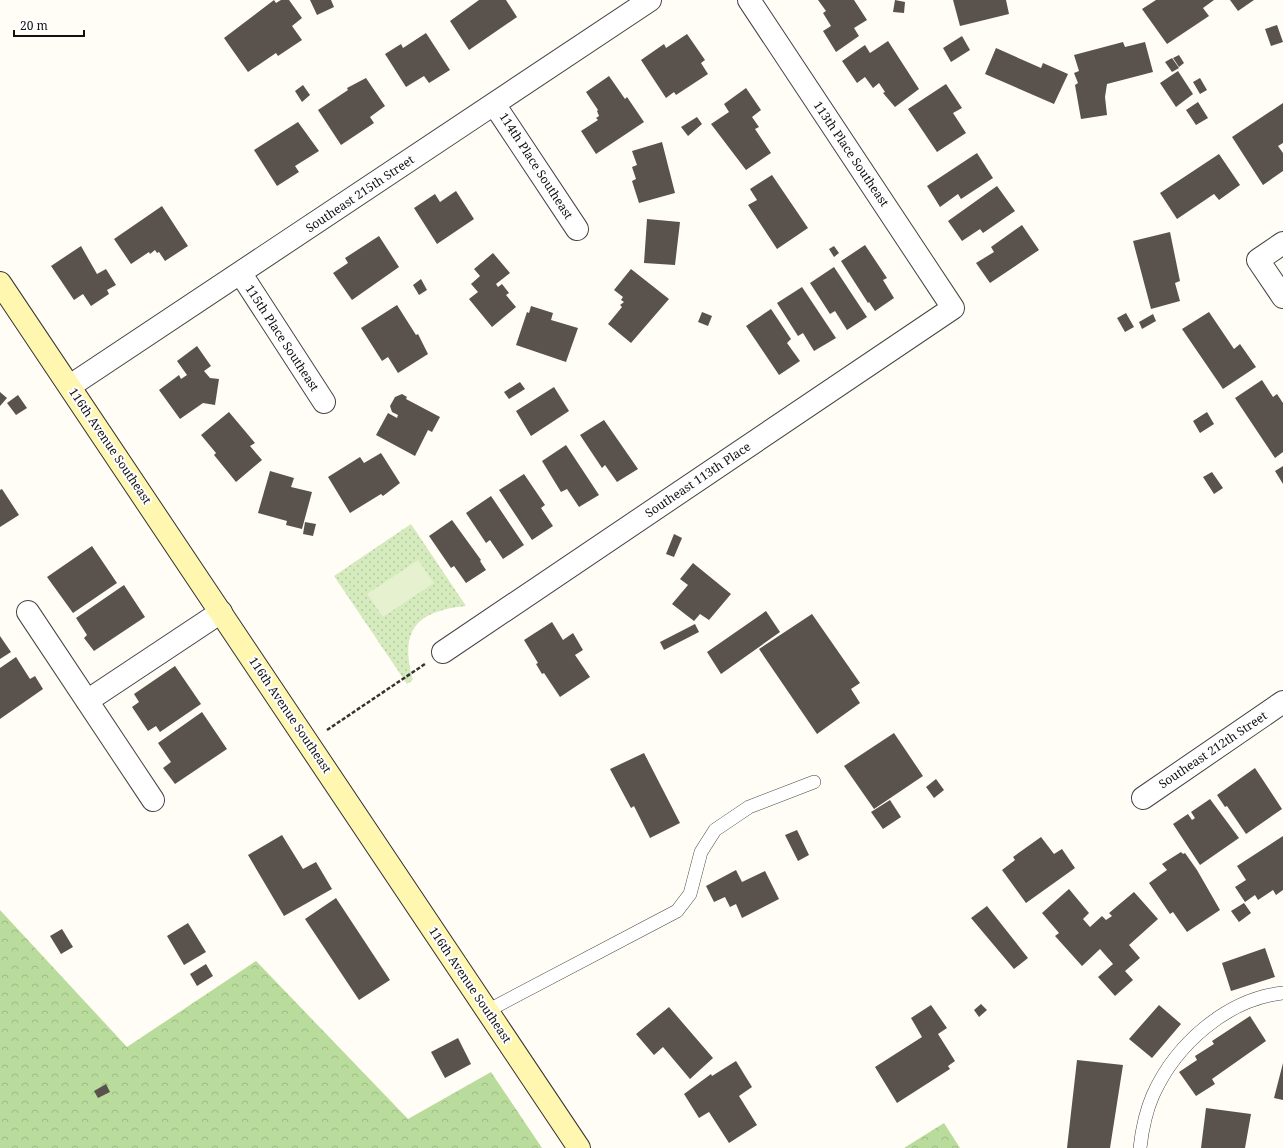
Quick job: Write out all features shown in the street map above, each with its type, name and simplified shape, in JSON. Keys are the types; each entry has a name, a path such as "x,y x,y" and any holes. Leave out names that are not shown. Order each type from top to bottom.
{"main road":[{"name":"116th Avenue Southeast","path":"0,283 579,1148"}],"street":[{"name":"Southeast 215th Street","path":"70,386 241,274 650,0"},
{"name":"113th Place Southeast","path":"749,0 954,308"},
{"name":"114th Place Southeast","path":"494,104 577,229"},
{"path":"1283,243 1258,260 1283,297"},
{"name":"115th Place Southeast","path":"241,274 324,402"},
{"name":"Southeast 113th Place","path":"443,652 954,308"},
{"path":"28,612 153,800"},
{"path":"87,701 221,612"},
{"name":"Southeast 212th Street","path":"1143,798 1283,702"}],"lane":[{"path":"487,1011 677,911 690,894 701,852 715,830 750,807 814,782"},
{"path":"1140,1148 1144,1124 1153,1094 1182,1050 1222,1015 1246,1002 1283,993"}],"path":[{"path":"308,742 443,652"}],"green space":[{"path":"411,524 466,606 435,613 424,618 416,626 410,636 408,648 409,663 413,680 407,684 334,576"},
{"path":"418,560 434,583 383,617 367,594"},
{"path":"0,910 127,1047 256,961 408,1119 491,1072 542,1148 0,1148"},
{"path":"944,1123 960,1148 904,1148"}],"building":[{"path":"274,0 276,3 281,0 289,0 302,18 292,26 302,40 278,56 276,53 248,72 224,38"},
{"path":"310,0 331,0 334,7 317,15"},
{"path":"479,0 506,0 517,17 469,50 450,21"},
{"path":"818,0 854,0 867,20 854,28 859,36 836,52 823,31 831,26 823,13 826,11"},
{"path":"895,0 905,2 904,13 893,12"},
{"path":"953,0 1006,0 1009,14 960,26"},
{"path":"1156,0 1214,0 1203,8 1209,16 1167,44 1142,9"},
{"path":"1230,0 1254,0 1238,11"},
{"path":"1277,25 1283,42 1271,46 1265,29"},
{"path":"426,33 450,70 429,83 424,76 406,87 385,54 401,44 403,48"},
{"path":"687,34 705,60 701,63 708,74 676,95 674,92 666,98 641,60 664,44 666,48"},
{"path":"962,36 970,50 951,62 943,48"},
{"path":"888,41 919,89 895,107 883,93 885,92 879,83 873,88 865,77 857,83 842,61 865,45 870,53"},
{"path":"1123,42 1125,47 1145,42 1153,72 1107,84 1105,97 1107,115 1081,119 1075,85 1078,83 1074,73 1079,71 1074,55"},
{"path":"996,48 1041,68 1043,63 1068,74 1054,104 985,74"},
{"path":"1179,55 1184,63 1179,67 1173,58"},
{"path":"1172,58 1179,68 1172,72 1165,62"},
{"path":"1178,71 1193,94 1176,107 1160,83"},
{"path":"609,76 625,99 627,97 644,122 596,154 581,131 598,120 596,118 599,116 598,110 586,92"},
{"path":"366,78 385,106 370,117 374,123 341,145 318,110 348,90 347,88"},
{"path":"1200,78 1207,90 1200,94 1193,82"},
{"path":"946,84 962,108 953,113 966,133 937,152 908,109"},
{"path":"303,85 310,95 302,102 295,91"},
{"path":"746,88 761,110 752,117 759,127 755,129 771,153 746,170 711,124 729,112 724,104"},
{"path":"1198,102 1208,118 1196,125 1186,110"},
{"path":"1283,103 1283,143 1278,146 1283,153 1283,171 1263,185 1232,137"},
{"path":"697,117 702,124 688,136 681,127"},
{"path":"298,122 319,151 295,166 299,172 277,186 254,150"},
{"path":"662,142 675,193 639,203 632,181 636,179 632,167 637,165 632,151"},
{"path":"977,153 993,178 961,199 958,194 940,207 927,186"},
{"path":"1219,154 1240,185 1219,200 1214,194 1177,219 1160,193"},
{"path":"772,175 808,228 777,249 748,205 757,200 750,189"},
{"path":"997,186 1015,211 983,233 980,229 962,241 948,221"},
{"path":"456,191 474,219 437,244 414,208 435,194 440,202"},
{"path":"162,206 188,246 165,261 159,252 157,253 155,250 150,254 149,252 131,264 114,239"},
{"path":"647,219 680,222 675,265 644,263"},
{"path":"1022,225 1039,250 990,283 976,263 994,252 991,247"},
{"path":"1170,232 1180,281 1175,283 1180,301 1151,309 1133,241"},
{"path":"379,236 399,267 352,300 333,273 348,263 345,258"},
{"path":"865,245 887,278 883,280 894,298 875,311 869,302 868,303 841,261"},
{"path":"81,246 97,274 106,269 116,285 107,290 109,294 91,306 83,294 74,300 51,266"},
{"path":"834,246 839,253 834,257 829,249"},
{"path":"493,253 510,273 496,284 498,287 502,284 509,293 506,295 516,307 492,327 469,299 478,292 471,284 480,276 474,269"},
{"path":"834,267 867,317 847,330 835,311 830,314 810,283"},
{"path":"631,269 669,299 631,343 608,324 622,307 620,305 624,302 621,300 623,297 614,290"},
{"path":"421,279 427,290 419,295 413,285"},
{"path":"802,287 836,338 814,351 803,333 798,336 777,303"},
{"path":"397,305 416,335 418,334 428,354 398,373 388,357 382,361 361,328"},
{"path":"531,306 553,313 551,320 578,328 566,362 516,345 527,312 529,313"},
{"path":"771,309 791,339 787,343 800,361 779,375 746,326"},
{"path":"702,312 712,316 708,326 698,322"},
{"path":"1209,312 1234,349 1240,344 1256,367 1223,389 1182,329"},
{"path":"1126,313 1134,327 1125,332 1117,318"},
{"path":"1153,314 1156,321 1142,329 1139,322"},
{"path":"197,346 211,366 204,371 210,378 219,379 215,405 203,403 180,419 159,390 179,375 181,379 187,375 177,361"},
{"path":"1262,380 1273,397 1277,394 1283,403 1283,452 1275,458 1235,398"},
{"path":"520,382 525,389 509,399 504,392"},
{"path":"554,387 569,411 531,436 516,411"},
{"path":"0,392 7,398 0,406"},
{"path":"402,394 407,397 406,399 440,417 432,432 428,430 415,456 376,435 388,413 397,418 398,415 392,412 390,406 395,397"},
{"path":"18,395 27,408 16,415 7,403"},
{"path":"229,412 255,443 250,446 262,460 236,482 214,455 216,453 201,435"},
{"path":"1207,412 1214,424 1200,433 1193,421"},
{"path":"604,420 638,469 617,482 605,465 602,468 580,435"},
{"path":"566,445 599,495 579,507 567,489 561,492 542,461"},
{"path":"381,453 400,483 383,496 381,494 350,513 328,477 360,457 364,463"},
{"path":"1283,466 1283,484 1275,471"},
{"path":"270,471 294,478 291,487 312,492 302,529 286,525 287,521 258,513"},
{"path":"1212,472 1223,488 1214,494 1203,477"},
{"path":"524,474 545,505 541,508 553,526 532,540 499,490"},
{"path":"2,489 19,515 0,527 0,490"},
{"path":"491,496 524,545 503,559 490,540 486,543 466,513"},
{"path":"452,520 481,560 480,561 486,570 466,583 454,566 451,568 429,536"},
{"path":"305,522 316,524 313,536 303,534"},
{"path":"674,534 682,538 674,557 666,554"},
{"path":"92,546 117,583 73,613 47,577"},
{"path":"693,563 731,594 709,620 700,614 694,621 672,604 688,585 680,579"},
{"path":"124,585 145,617 94,651 84,638 87,635 76,618"},
{"path":"766,611 780,632 721,674 707,652"},
{"path":"812,614 860,683 851,689 860,703 817,734 759,649"},
{"path":"552,622 563,640 573,633 583,650 575,655 590,677 560,697 544,673 542,674 536,664 538,663 524,640"},
{"path":"695,624 699,632 664,650 660,642"},
{"path":"0,636 11,652 0,659"},
{"path":"16,657 30,679 35,676 43,689 0,719 0,668"},
{"path":"175,666 201,704 160,732 156,726 148,731 132,707 139,702 134,694"},
{"path":"202,712 227,749 175,784 163,768 171,762 158,743"},
{"path":"894,733 923,776 874,809 844,766"},
{"path":"644,753 680,823 650,838 634,806 631,808 610,769"},
{"path":"1255,768 1282,809 1246,834 1227,806 1225,807 1217,795"},
{"path":"936,779 944,790 934,798 926,787"},
{"path":"1210,799 1239,838 1200,865 1173,824 1188,814 1192,820 1195,818 1191,812"},
{"path":"890,800 901,817 883,829 871,812"},
{"path":"797,830 809,855 798,861 785,835"},
{"path":"282,835 303,869 316,862 332,889 284,916 248,855"},
{"path":"1283,836 1283,890 1276,895 1273,890 1258,900 1255,895 1245,902 1235,887 1246,880 1237,866"},
{"path":"1041,837 1054,854 1062,849 1075,868 1026,903 1002,870 1015,860 1013,857"},
{"path":"1181,852 1183,854 1185,853 1197,870 1220,910 1187,932 1173,912 1170,914 1149,883 1167,870 1162,864"},
{"path":"736,870 742,882 765,871 779,899 742,918 736,904 730,907 725,897 714,902 706,886"},
{"path":"1069,889 1089,913 1083,919 1090,927 1102,916 1106,920 1112,916 1109,913 1134,892 1158,919 1129,945 1140,958 1125,971 1133,980 1115,996 1098,977 1113,964 1100,949 1082,966 1055,936 1059,933 1042,913"},
{"path":"336,898 390,980 359,1000 305,919"},
{"path":"1244,903 1251,913 1239,922 1231,911"},
{"path":"987,906 1028,958 1014,969 971,918"},
{"path":"188,923 206,952 184,965 167,936"},
{"path":"62,929 73,947 61,954 50,936"},
{"path":"1265,948 1275,977 1231,991 1222,963"},
{"path":"206,964 213,976 197,986 190,974"},
{"path":"981,1004 987,1010 979,1017 974,1010"},
{"path":"931,1005 947,1028 938,1034 955,1061 948,1066 950,1069 897,1103 875,1067 922,1037 911,1018"},
{"path":"1159,1005 1181,1024 1152,1058 1129,1039"},
{"path":"669,1007 713,1058 690,1079 663,1047 654,1055 636,1034"},
{"path":"1250,1016 1266,1041 1212,1079 1215,1084 1196,1096 1179,1072 1197,1060 1195,1056 1214,1044 1212,1041"},
{"path":"458,1038 471,1064 445,1078 431,1052"},
{"path":"1077,1060 1123,1065 1110,1148 1067,1148"},
{"path":"736,1061 752,1087 739,1096 757,1125 729,1143 709,1112 699,1118 684,1094 711,1074 712,1076"},
{"path":"1283,1063 1283,1100 1274,1098"},
{"path":"106,1084 110,1092 98,1098 94,1091"},
{"path":"1206,1108 1251,1114 1245,1148 1201,1148"}]}
